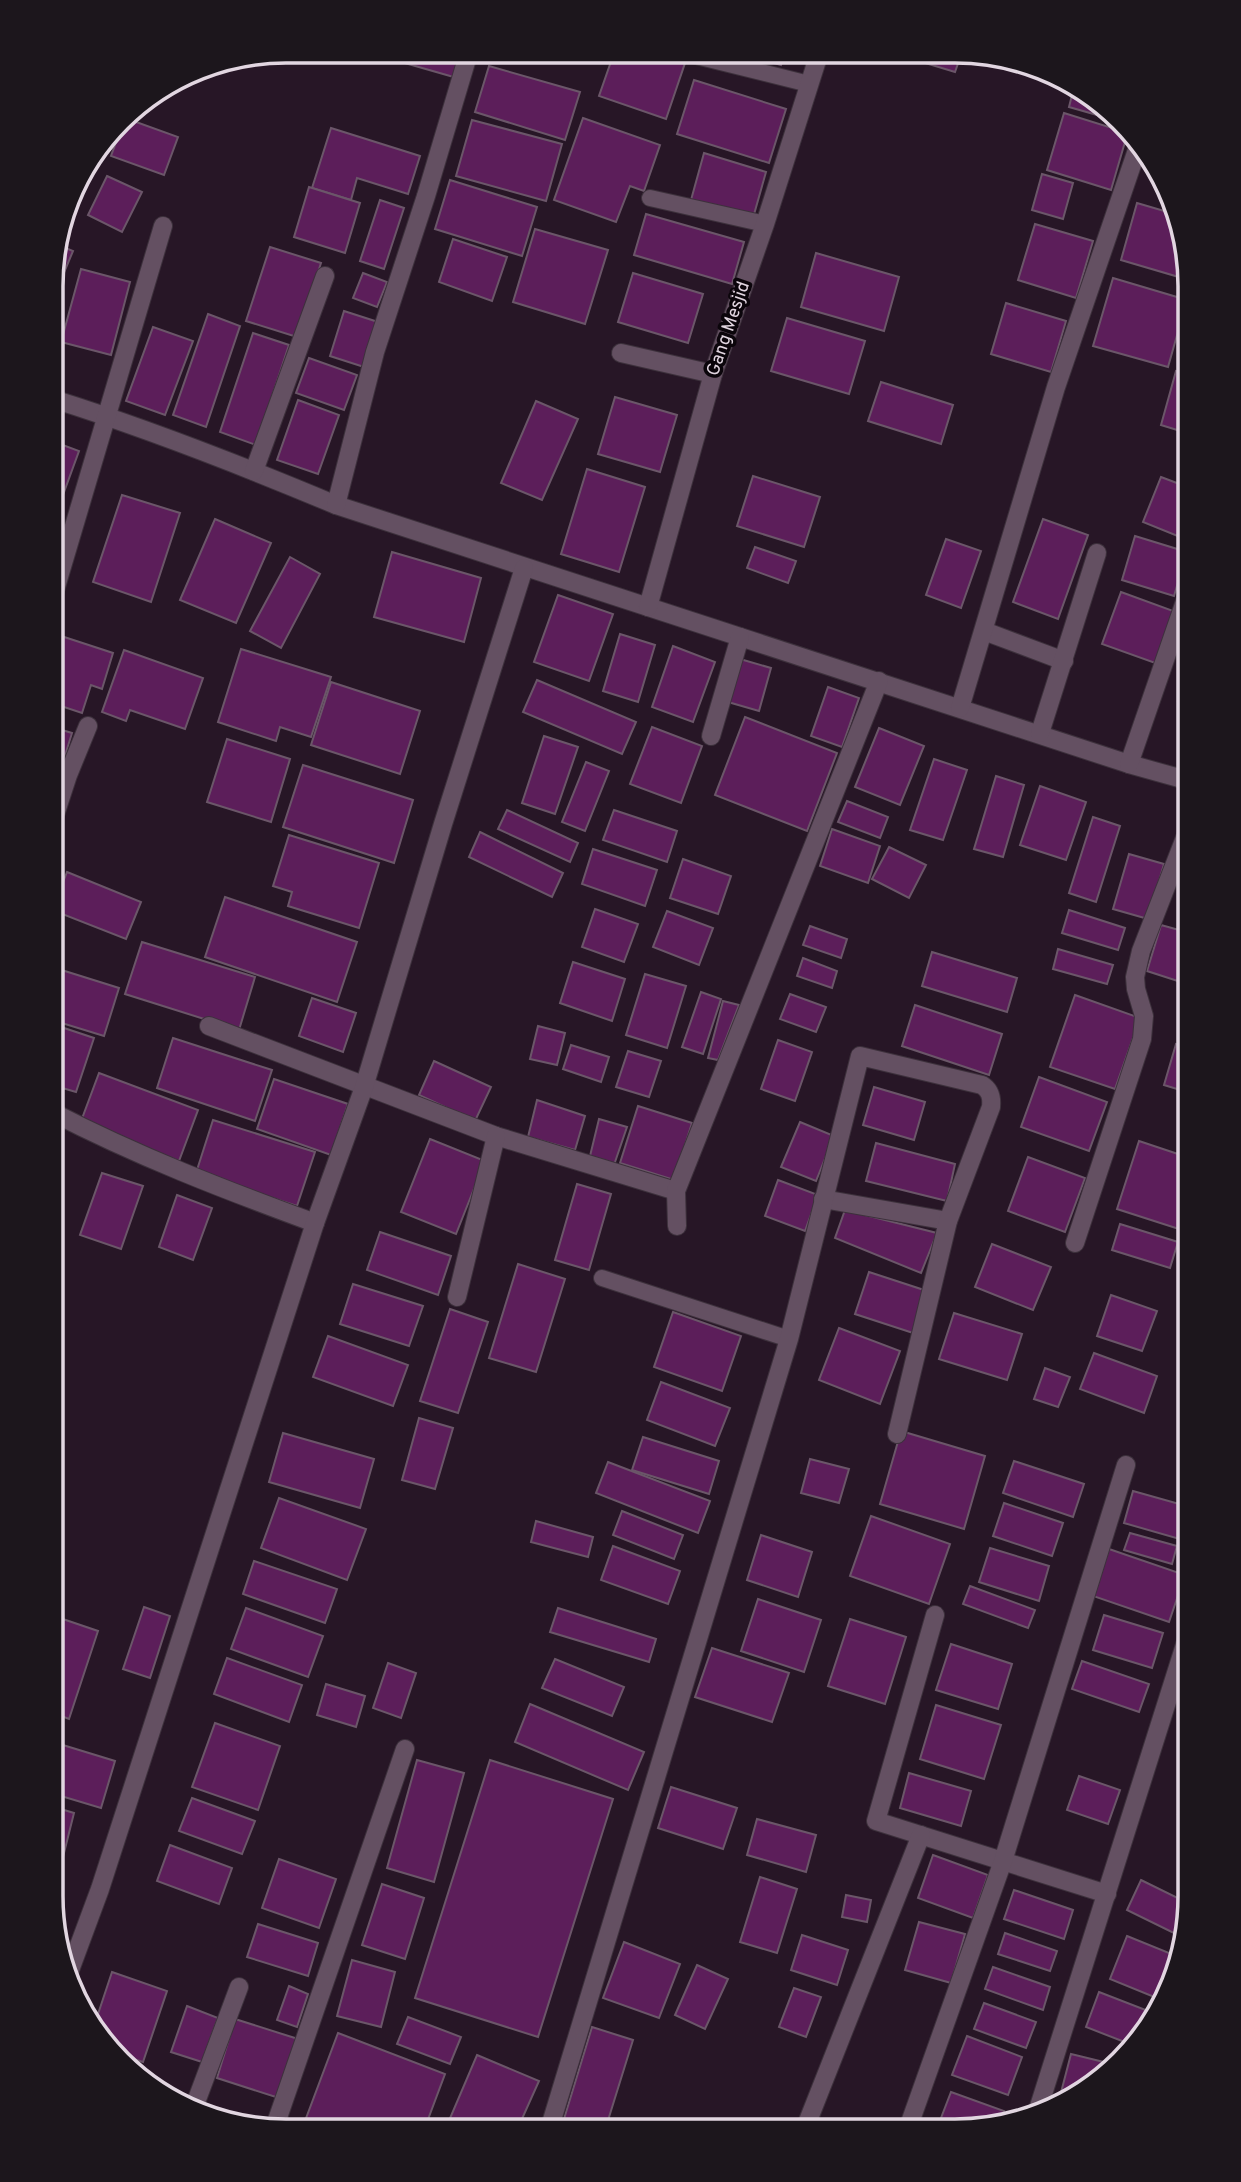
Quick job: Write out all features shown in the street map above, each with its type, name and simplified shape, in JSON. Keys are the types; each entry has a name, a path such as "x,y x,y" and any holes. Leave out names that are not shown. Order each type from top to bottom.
{"street":[{"path":"336,505 375,352 466,63"},
{"name":"Gang Mesjid","path":"648,607 713,374 765,224 816,63"},
{"path":"960,708 1056,387 1135,155"},
{"path":"63,563 163,226"},
{"path":"254,471 325,276"},
{"path":"621,353 713,374"},
{"path":"63,402 254,471 336,505 1129,764 1178,778"},
{"path":"1040,733 1097,553"},
{"path":"73,1961 173,1670 315,1223 364,1087 524,568"},
{"path":"1129,764 1178,622"},
{"path":"984,631 1064,661"},
{"path":"711,736 740,637"},
{"path":"677,1226 677,1191 878,681"},
{"path":"63,790 88,726"},
{"path":"1075,1243 1142,1039 1144,1016 1135,977 1141,951 1178,856"},
{"path":"209,1026 496,1136 677,1191"},
{"path":"552,2119 789,1339 860,1056 987,1088 992,1098 948,1221 897,1434"},
{"path":"63,1118 104,1139 221,1189 315,1223"},
{"path":"457,1297 496,1136"},
{"path":"823,1199 948,1221"},
{"path":"911,2119 1003,1861 1126,1465"},
{"path":"935,1615 876,1821 1107,1894"},
{"path":"1041,2101 1178,1667"},
{"path":"278,2118 405,1749"},
{"path":"809,2119 920,1835"},
{"path":"197,2100 239,1987"}],"lane":[{"path":"724,63 809,84"},
{"path":"650,198 765,224"},
{"path":"602,1278 789,1339"}],"building":[{"path":"405,63 462,63 457,78"},
{"path":"611,63 685,63 666,119 599,96"},
{"path":"925,63 958,63 955,72"},
{"path":"489,66 580,92 565,140 475,112"},
{"path":"694,80 786,109 769,163 677,134"},
{"path":"1072,97 1099,115 1069,107"},
{"path":"1064,113 1112,128 1125,142 1111,190 1047,170"},
{"path":"583,118 660,145 644,191 630,186 616,222 554,200"},
{"path":"472,120 562,144 546,201 456,176"},
{"path":"135,122 178,137 164,175 111,156 117,141"},
{"path":"331,128 420,156 408,194 357,178 351,200 312,188"},
{"path":"704,153 766,172 753,218 691,200"},
{"path":"1042,174 1073,183 1063,219 1032,210"},
{"path":"107,176 142,192 122,232 88,215"},
{"path":"450,180 537,207 522,256 435,229"},
{"path":"309,187 360,203 345,253 294,237"},
{"path":"380,200 404,208 384,269 360,261"},
{"path":"1137,203 1165,211 1174,242 1177,277 1121,260"},
{"path":"646,214 744,242 732,284 634,255"},
{"path":"1035,224 1093,241 1076,298 1018,280"},
{"path":"535,229 608,250 585,324 513,302"},
{"path":"453,239 507,257 492,301 439,282"},
{"path":"270,247 321,263 297,337 246,321"},
{"path":"67,248 73,251 64,273"},
{"path":"816,253 899,277 884,331 801,307"},
{"path":"81,269 130,282 111,355 63,343"},
{"path":"363,273 387,282 377,307 353,298"},
{"path":"633,273 703,294 688,343 618,322"},
{"path":"1113,278 1178,297 1178,332 1168,367 1093,346"},
{"path":"1006,303 1066,321 1051,372 991,354"},
{"path":"344,311 378,322 364,367 330,356"},
{"path":"208,314 240,326 206,427 173,415"},
{"path":"787,318 865,341 849,394 771,371"},
{"path":"153,327 193,341 165,415 126,401"},
{"path":"253,333 289,345 256,445 220,432"},
{"path":"309,358 357,375 344,410 296,393"},
{"path":"1176,371 1178,372 1178,430 1161,425"},
{"path":"881,382 953,405 941,444 868,421"},
{"path":"615,397 677,415 660,472 598,454"},
{"path":"298,400 339,415 318,474 277,460"},
{"path":"536,401 578,419 542,500 501,483"},
{"path":"63,445 79,451 63,495"},
{"path":"587,469 645,487 619,572 561,554"},
{"path":"753,476 820,497 804,547 737,526"},
{"path":"1161,477 1178,483 1178,536 1143,522"},
{"path":"122,495 180,513 151,602 93,582"},
{"path":"215,519 271,543 236,623 180,600"},
{"path":"1043,519 1088,535 1058,619 1013,602"},
{"path":"1135,536 1178,549 1178,582 1174,596 1122,580"},
{"path":"946,539 981,551 961,608 926,595"},
{"path":"755,547 796,561 788,583 747,568"},
{"path":"392,552 481,578 464,642 374,617"},
{"path":"290,557 320,574 281,648 250,631"},
{"path":"1121,592 1176,612 1158,664 1102,644"},
{"path":"558,595 613,614 589,681 534,662"},
{"path":"620,634 655,645 638,702 603,691"},
{"path":"63,637 113,653 102,689 91,685 82,713 63,707"},
{"path":"673,646 715,662 693,722 652,707"},
{"path":"241,649 331,677 311,737 280,727 276,741 218,722"},
{"path":"124,650 203,678 185,729 130,710 126,721 102,712"},
{"path":"740,659 771,668 759,711 728,702"},
{"path":"537,680 636,722 622,754 523,712"},
{"path":"331,682 420,711 400,774 311,745"},
{"path":"828,687 859,698 842,747 811,736"},
{"path":"745,717 837,753 807,831 715,795"},
{"path":"652,727 702,746 681,803 630,784"},
{"path":"879,728 924,746 900,805 855,787"},
{"path":"63,730 72,733 63,762"},
{"path":"544,736 578,747 555,814 522,803"},
{"path":"227,739 290,759 271,822 207,802"},
{"path":"934,759 967,770 943,840 910,830"},
{"path":"586,762 609,771 585,831 562,822"},
{"path":"303,765 413,800 394,863 283,827"},
{"path":"996,776 1024,785 1003,857 974,849"},
{"path":"1040,786 1086,802 1066,860 1020,845"},
{"path":"847,801 888,817 880,838 838,822"},
{"path":"507,810 578,843 570,862 498,829"},
{"path":"614,810 677,831 667,862 603,840"},
{"path":"1093,817 1120,826 1096,902 1069,893"},
{"path":"832,829 880,846 868,883 820,866"},
{"path":"480,832 563,873 552,897 469,857"},
{"path":"289,835 379,863 359,928 288,906 292,892 273,886"},
{"path":"889,847 926,865 909,898 872,879"},
{"path":"593,849 657,870 645,906 582,884"},
{"path":"1129,854 1164,864 1148,919 1113,909"},
{"path":"683,859 731,876 718,914 670,898"},
{"path":"67,872 141,902 126,939 63,914 63,882"},
{"path":"225,897 357,942 337,1002 205,957"},
{"path":"595,909 638,924 624,962 582,947"},
{"path":"1069,910 1125,928 1118,950 1062,933"},
{"path":"667,911 713,928 699,965 653,947"},
{"path":"1161,925 1178,930 1178,981 1147,971"},
{"path":"810,926 847,939 841,958 803,945"},
{"path":"142,942 255,977 239,1030 125,994"},
{"path":"1058,949 1113,965 1107,984 1053,969"},
{"path":"932,952 1017,978 1007,1012 922,986"},
{"path":"803,958 837,971 832,988 797,976"},
{"path":"573,962 625,979 612,1021 560,1003"},
{"path":"63,970 119,988 104,1036 63,1023"},
{"path":"645,974 686,986 667,1048 626,1035"},
{"path":"701,992 721,999 703,1054 682,1047"},
{"path":"790,994 826,1007 816,1032 780,1019"},
{"path":"1075,995 1140,1018 1115,1089 1050,1067"},
{"path":"312,998 356,1013 343,1052 299,1036"},
{"path":"723,1001 739,1005 718,1060 708,1058"},
{"path":"915,1005 1002,1034 989,1075 902,1046"},
{"path":"538,1026 565,1033 557,1065 530,1059"},
{"path":"63,1028 94,1038 76,1092 63,1088"},
{"path":"173,1038 272,1070 255,1121 157,1088"},
{"path":"778,1040 812,1052 795,1101 761,1089"},
{"path":"1176,1044 1178,1045 1178,1089 1164,1085"},
{"path":"571,1045 609,1057 601,1082 563,1069"},
{"path":"628,1051 661,1061 649,1097 616,1087"},
{"path":"434,1061 491,1087 475,1121 419,1095"},
{"path":"99,1073 198,1110 179,1161 80,1124"},
{"path":"1039,1077 1107,1102 1089,1151 1021,1127"},
{"path":"274,1079 348,1104 331,1155 257,1129"},
{"path":"874,1087 925,1102 914,1140 863,1125"},
{"path":"537,1100 585,1116 575,1150 528,1137"},
{"path":"638,1106 692,1123 674,1180 620,1163"},
{"path":"599,1119 627,1127 614,1165 590,1156"},
{"path":"213,1120 315,1152 297,1206 196,1173"},
{"path":"800,1122 834,1136 816,1181 781,1167"},
{"path":"430,1139 485,1161 456,1234 401,1212"},
{"path":"1139,1141 1178,1154 1178,1229 1117,1209"},
{"path":"876,1143 955,1164 947,1201 866,1181"},
{"path":"1028,1157 1085,1178 1065,1232 1008,1211"},
{"path":"102,1173 143,1186 121,1249 80,1235"},
{"path":"778,1180 818,1195 805,1231 765,1216"},
{"path":"577,1184 611,1194 589,1270 555,1260"},
{"path":"177,1195 212,1208 193,1260 159,1247"},
{"path":"845,1210 937,1233 921,1273 835,1238"},
{"path":"1120,1224 1178,1242 1170,1268 1112,1250"},
{"path":"380,1232 451,1256 438,1295 367,1270"},
{"path":"992,1244 1051,1267 1033,1310 975,1287"},
{"path":"518,1264 565,1279 536,1372 489,1358"},
{"path":"869,1272 927,1291 913,1333 855,1314"},
{"path":"353,1284 423,1306 409,1346 340,1324"},
{"path":"1111,1295 1157,1311 1142,1351 1097,1336"},
{"path":"450,1309 488,1322 458,1413 420,1401"},
{"path":"673,1312 741,1336 722,1391 654,1367"},
{"path":"954,1313 1022,1334 1007,1380 939,1359"},
{"path":"839,1328 900,1351 880,1404 819,1380"},
{"path":"328,1336 408,1365 393,1406 313,1377"},
{"path":"1094,1353 1157,1376 1144,1413 1080,1389"},
{"path":"1045,1368 1070,1377 1058,1407 1034,1399"},
{"path":"661,1382 730,1408 715,1446 647,1420"},
{"path":"419,1418 453,1428 435,1489 402,1480"},
{"path":"901,1431 985,1456 964,1529 880,1504"},
{"path":"283,1433 374,1459 360,1508 269,1482"},
{"path":"643,1437 719,1461 709,1494 632,1470"},
{"path":"810,1459 849,1469 839,1503 801,1493"},
{"path":"1014,1461 1084,1484 1073,1517 1003,1493"},
{"path":"608,1462 710,1501 698,1533 596,1493"},
{"path":"1133,1491 1178,1504 1178,1539 1124,1523"},
{"path":"279,1498 366,1529 347,1580 261,1548"},
{"path":"1004,1503 1063,1523 1052,1556 993,1536"},
{"path":"622,1511 683,1535 674,1559 613,1535"},
{"path":"871,1516 950,1544 929,1604 850,1576"},
{"path":"536,1521 593,1537 588,1557 531,1542"},
{"path":"1130,1533 1177,1546 1172,1564 1124,1550"},
{"path":"761,1535 812,1552 798,1597 747,1580"},
{"path":"613,1546 680,1571 668,1604 601,1580"},
{"path":"990,1548 1049,1566 1039,1601 979,1582"},
{"path":"1109,1549 1178,1573 1178,1596 1169,1622 1093,1596"},
{"path":"254,1561 337,1589 325,1623 243,1594"},
{"path":"970,1586 1035,1610 1028,1628 963,1604"},
{"path":"758,1599 821,1620 804,1672 741,1651"},
{"path":"144,1607 170,1616 150,1678 123,1669"},
{"path":"246,1608 323,1636 308,1677 231,1649"},
{"path":"558,1608 656,1639 649,1662 550,1632"},
{"path":"1104,1615 1163,1633 1152,1668 1093,1650"},
{"path":"63,1619 98,1631 69,1719 63,1717"},
{"path":"850,1619 906,1637 885,1704 828,1686"},
{"path":"951,1644 1012,1664 998,1709 936,1690"},
{"path":"712,1648 789,1673 772,1722 695,1697"},
{"path":"227,1658 302,1685 289,1722 214,1694"},
{"path":"555,1659 624,1687 612,1716 542,1688"},
{"path":"1082,1661 1149,1684 1139,1712 1072,1689"},
{"path":"388,1663 416,1673 401,1718 373,1708"},
{"path":"326,1684 365,1696 356,1727 317,1715"},
{"path":"530,1704 644,1752 628,1790 515,1742"},
{"path":"936,1705 1001,1725 984,1779 920,1759"},
{"path":"215,1723 280,1746 258,1810 192,1787"},
{"path":"63,1745 115,1761 101,1808 63,1797"},
{"path":"417,1760 464,1773 434,1882 387,1868"},
{"path":"490,1760 613,1799 538,2037 415,1998"},
{"path":"909,1773 971,1791 961,1826 900,1808"},
{"path":"1079,1776 1120,1790 1108,1824 1067,1810"},
{"path":"671,1787 737,1808 723,1849 658,1828"},
{"path":"192,1798 255,1821 242,1854 179,1831"},
{"path":"63,1810 74,1813 63,1857"},
{"path":"757,1819 816,1835 806,1872 747,1855"},
{"path":"170,1845 232,1868 219,1904 157,1881"},
{"path":"933,1855 988,1875 973,1918 918,1898"},
{"path":"279,1859 336,1879 319,1928 262,1908"},
{"path":"760,1877 797,1889 777,1953 740,1942"},
{"path":"1141,1880 1178,1898 1174,1933 1127,1910"},
{"path":"382,1884 424,1898 405,1959 362,1945"},
{"path":"1014,1890 1073,1910 1064,1939 1004,1919"},
{"path":"846,1895 871,1900 867,1922 842,1917"},
{"path":"919,1922 965,1934 951,1983 905,1970"},
{"path":"258,1924 318,1943 308,1976 247,1957"},
{"path":"1005,1933 1057,1951 1050,1971 998,1954"},
{"path":"802,1935 848,1950 837,1985 791,1970"},
{"path":"1127,1936 1170,1953 1153,1997 1110,1979"},
{"path":"624,1942 680,1964 659,2018 603,1998"},
{"path":"352,1960 395,1972 381,2027 337,2016"},
{"path":"697,1965 728,1979 705,2029 675,2015"},
{"path":"993,1967 1050,1987 1043,2010 985,1989"},
{"path":"112,1972 167,1991 143,2062 134,2059 118,2043 98,2015"},
{"path":"289,1986 308,1994 297,2027 277,2020"},
{"path":"794,1988 821,1997 806,2037 779,2027"},
{"path":"1099,1992 1146,2010 1124,2042 1086,2027"},
{"path":"984,2003 1036,2022 1026,2048 974,2029"},
{"path":"187,2006 218,2018 202,2062 171,2052"},
{"path":"408,2017 461,2037 450,2064 397,2044"},
{"path":"235,2019 298,2039 279,2098 217,2078"},
{"path":"592,2027 633,2040 608,2119 564,2119"},
{"path":"338,2033 445,2074 428,2119 306,2119"},
{"path":"967,2036 1022,2057 1008,2095 952,2075"},
{"path":"1071,2054 1104,2062 1079,2081 1061,2092"},
{"path":"477,2055 539,2081 522,2119 450,2119"},
{"path":"951,2092 1004,2111 1003,2114 984,2117 941,2119"}]}
